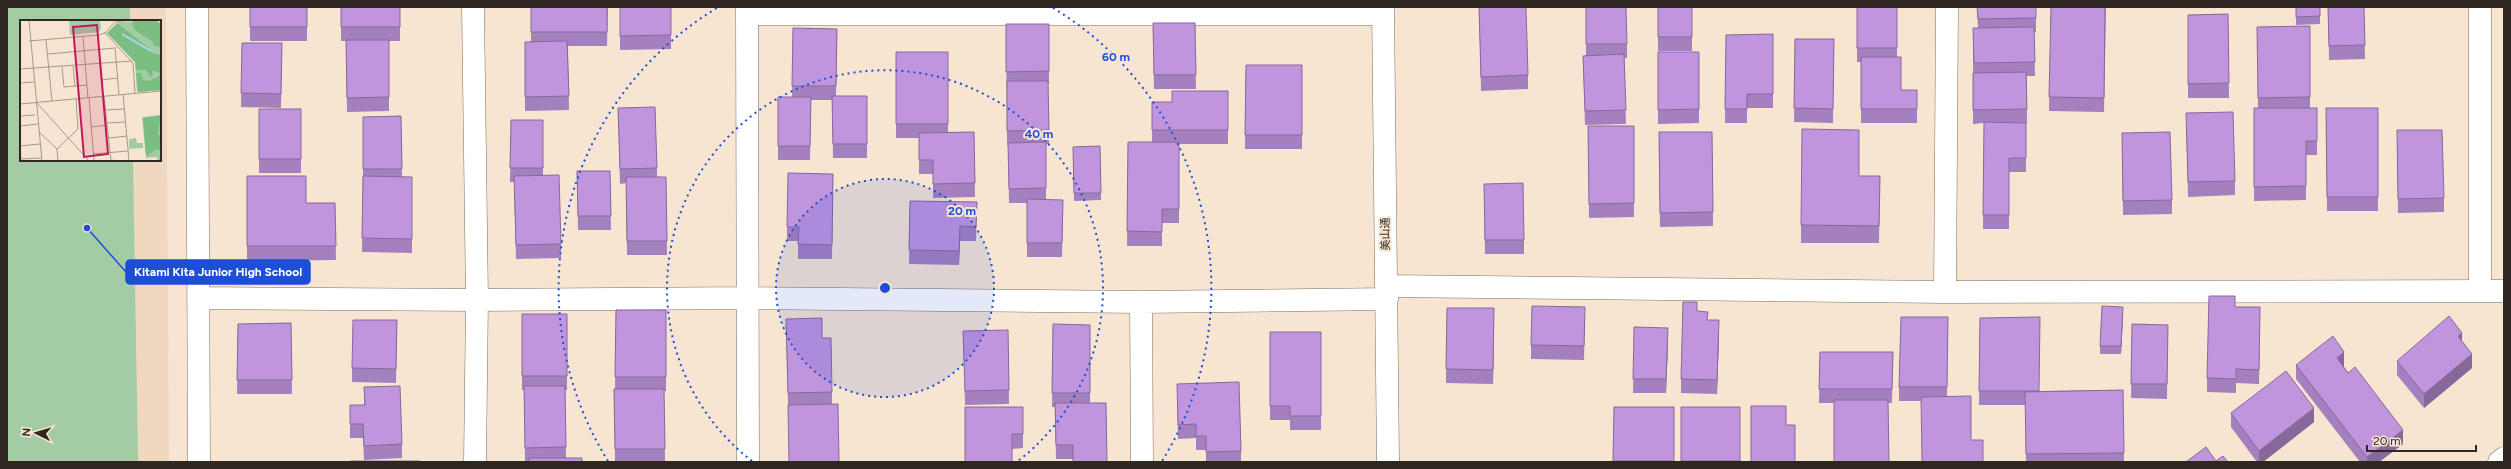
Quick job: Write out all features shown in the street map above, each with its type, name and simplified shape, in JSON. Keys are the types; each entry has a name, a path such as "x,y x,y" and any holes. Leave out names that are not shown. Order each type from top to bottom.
{"street":[{"path":"197,7 199,298 198,462"},
{"path":"473,7 477,300 475,462"},
{"path":"1945,292 1947,7"},
{"path":"2480,7 2480,290"},
{"path":"748,462 747,11 1383,11"},
{"name":"美山通","path":"1383,11 1388,462"},
{"path":"199,298 477,300 748,298 1140,302 1386,292 2504,291"},
{"path":"1140,302 1142,462"},
{"path":"2499,462 2504,458"}],"shaded area":[{"path":"7,7 166,7 169,462 7,462"}],"green space":[{"path":"7,7 130,7 130,20 20,20 20,161 133,161 138,462 7,462"}],"building":[{"path":"250,7 307,7 307,27 250,27"},
{"path":"341,7 400,7 400,27 341,27"},
{"path":"531,7 607,7 607,32 531,32"},
{"path":"620,7 671,7 671,35 620,36"},
{"path":"1479,7 1526,7 1528,75 1481,77"},
{"path":"1586,7 1626,7 1627,44 1586,44"},
{"path":"1658,7 1692,7 1692,37 1658,37"},
{"path":"1857,7 1897,7 1897,48 1857,48"},
{"path":"1977,7 2036,7 2036,18 1978,19"},
{"path":"2051,7 2105,7 2104,98 2049,97"},
{"path":"2296,7 2320,7 2320,16 2296,17"},
{"path":"2328,7 2364,7 2365,45 2329,46"},
{"path":"2228,14 2229,83 2188,84 2188,15"},
{"path":"1153,23 1195,23 1196,75 1154,75"},
{"path":"1006,24 1049,24 1049,71 1006,72"},
{"path":"2310,26 2310,97 2258,98 2257,27"},
{"path":"2034,27 2035,62 1974,63 1973,28"},
{"path":"793,28 837,29 836,86 792,86"},
{"path":"1773,34 1773,94 1747,94 1747,109 1725,109 1726,35"},
{"path":"1795,39 1834,39 1833,109 1794,108"},
{"path":"346,40 389,40 389,97 347,98"},
{"path":"567,41 569,96 525,97 525,42"},
{"path":"242,43 282,43 281,94 241,93"},
{"path":"896,52 948,52 948,124 896,124"},
{"path":"1658,52 1699,52 1699,109 1658,110"},
{"path":"1624,54 1626,110 1585,111 1583,56"},
{"path":"1861,57 1901,57 1901,90 1917,90 1917,109 1861,109"},
{"path":"1246,65 1302,65 1302,135 1245,135"},
{"path":"2026,72 2027,109 1973,110 1973,73"},
{"path":"1007,81 1048,81 1049,130 1007,131"},
{"path":"1172,91 1228,91 1228,130 1152,130 1152,102 1172,102"},
{"path":"832,96 867,96 867,144 833,144"},
{"path":"778,97 811,97 810,146 778,146"},
{"path":"655,107 657,168 620,169 618,108"},
{"path":"2254,108 2317,108 2317,141 2306,141 2306,186 2254,187"},
{"path":"2326,108 2378,108 2378,197 2327,197"},
{"path":"259,109 301,109 301,159 259,159"},
{"path":"2233,112 2235,181 2188,182 2186,113"},
{"path":"401,116 402,169 363,169 363,117"},
{"path":"511,120 543,120 543,168 510,168"},
{"path":"1984,122 2026,123 2026,158 2009,158 2009,215 1983,215"},
{"path":"1588,126 1634,126 1634,203 1589,204"},
{"path":"1802,129 1859,130 1859,176 1880,176 1879,226 1801,225"},
{"path":"2397,130 2442,130 2444,198 2398,199"},
{"path":"974,132 975,183 933,184 933,160 919,160 919,133"},
{"path":"1659,132 1712,132 1713,212 1660,213"},
{"path":"2170,132 2172,200 2123,201 2122,133"},
{"path":"1046,142 1046,188 1009,189 1008,143"},
{"path":"1128,142 1179,142 1179,209 1162,209 1162,232 1127,231"},
{"path":"1100,146 1101,193 1074,193 1073,147"},
{"path":"577,171 610,171 611,216 578,216"},
{"path":"788,173 833,174 832,245 798,244 799,227 787,227"},
{"path":"559,175 561,244 516,245 514,176"},
{"path":"247,176 306,176 306,203 335,203 336,246 247,246"},
{"path":"363,176 412,177 412,239 362,238"},
{"path":"626,177 666,177 667,241 627,241"},
{"path":"1523,183 1524,240 1485,240 1484,184"},
{"path":"1027,199 1063,200 1062,243 1027,243"},
{"path":"910,201 977,202 976,227 960,226 959,251 909,250"},
{"path":"2209,296 2235,296 2235,307 2260,307 2259,370 2236,369 2236,379 2207,378"},
{"path":"1683,302 1697,302 1697,311 1708,312 1707,320 1719,320 1717,380 1681,379"},
{"path":"1532,306 1585,307 1584,346 1531,345"},
{"path":"2102,306 2123,307 2121,346 2100,346"},
{"path":"1447,308 1494,308 1493,370 1446,369"},
{"path":"616,310 666,310 666,377 615,377"},
{"path":"522,314 567,314 567,376 522,376"},
{"path":"2449,316 2462,333 2458,336 2472,354 2424,394 2397,361"},
{"path":"1901,317 1948,317 1947,387 1899,387"},
{"path":"2040,317 2039,391 1979,391 1980,318"},
{"path":"822,318 822,338 831,338 832,392 788,393 786,319"},
{"path":"353,320 397,320 396,369 352,368"},
{"path":"291,323 292,380 237,380 238,324"},
{"path":"1053,324 1090,325 1090,393 1052,393"},
{"path":"2132,324 2168,325 2167,384 2131,384"},
{"path":"1634,327 1668,328 1666,379 1633,379"},
{"path":"1008,330 1009,390 965,391 963,331"},
{"path":"1270,332 1321,332 1321,416 1290,416 1290,406 1270,406"},
{"path":"2333,336 2344,352 2337,358 2348,373 2355,367 2403,430 2367,457 2296,365"},
{"path":"1820,352 1893,352 1892,389 1819,389"},
{"path":"2286,371 2314,408 2259,451 2231,413"},
{"path":"1239,382 1241,451 1206,452 1206,436 1196,436 1196,424 1178,425 1177,384"},
{"path":"400,386 402,444 364,446 363,424 350,424 350,405 365,405 364,387"},
{"path":"524,386 565,386 566,447 525,448"},
{"path":"614,389 664,389 665,449 615,449"},
{"path":"2123,390 2124,453 2026,454 2025,392"},
{"path":"1971,396 1971,440 1983,440 1983,462 1922,462 1921,397"},
{"path":"1834,400 1888,400 1889,462 1834,462"},
{"path":"1055,403 1106,403 1107,462 1073,462 1073,445 1056,445"},
{"path":"838,404 839,462 789,462 788,405"},
{"path":"1751,406 1786,406 1786,425 1795,425 1795,462 1751,462"},
{"path":"965,407 1023,407 1023,434 1012,434 1012,462 965,462"},
{"path":"1614,407 1674,407 1674,461 1613,461"},
{"path":"1681,407 1740,407 1740,461 1681,461"},
{"path":"2206,447 2216,461 2223,456 2228,462 2186,462"},
{"path":"529,458 582,458 582,462 529,462"},
{"path":"420,461 420,462 351,462"}],"place":[{"name":"Kitami Kita Junior High School","path":"87,228"}]}
